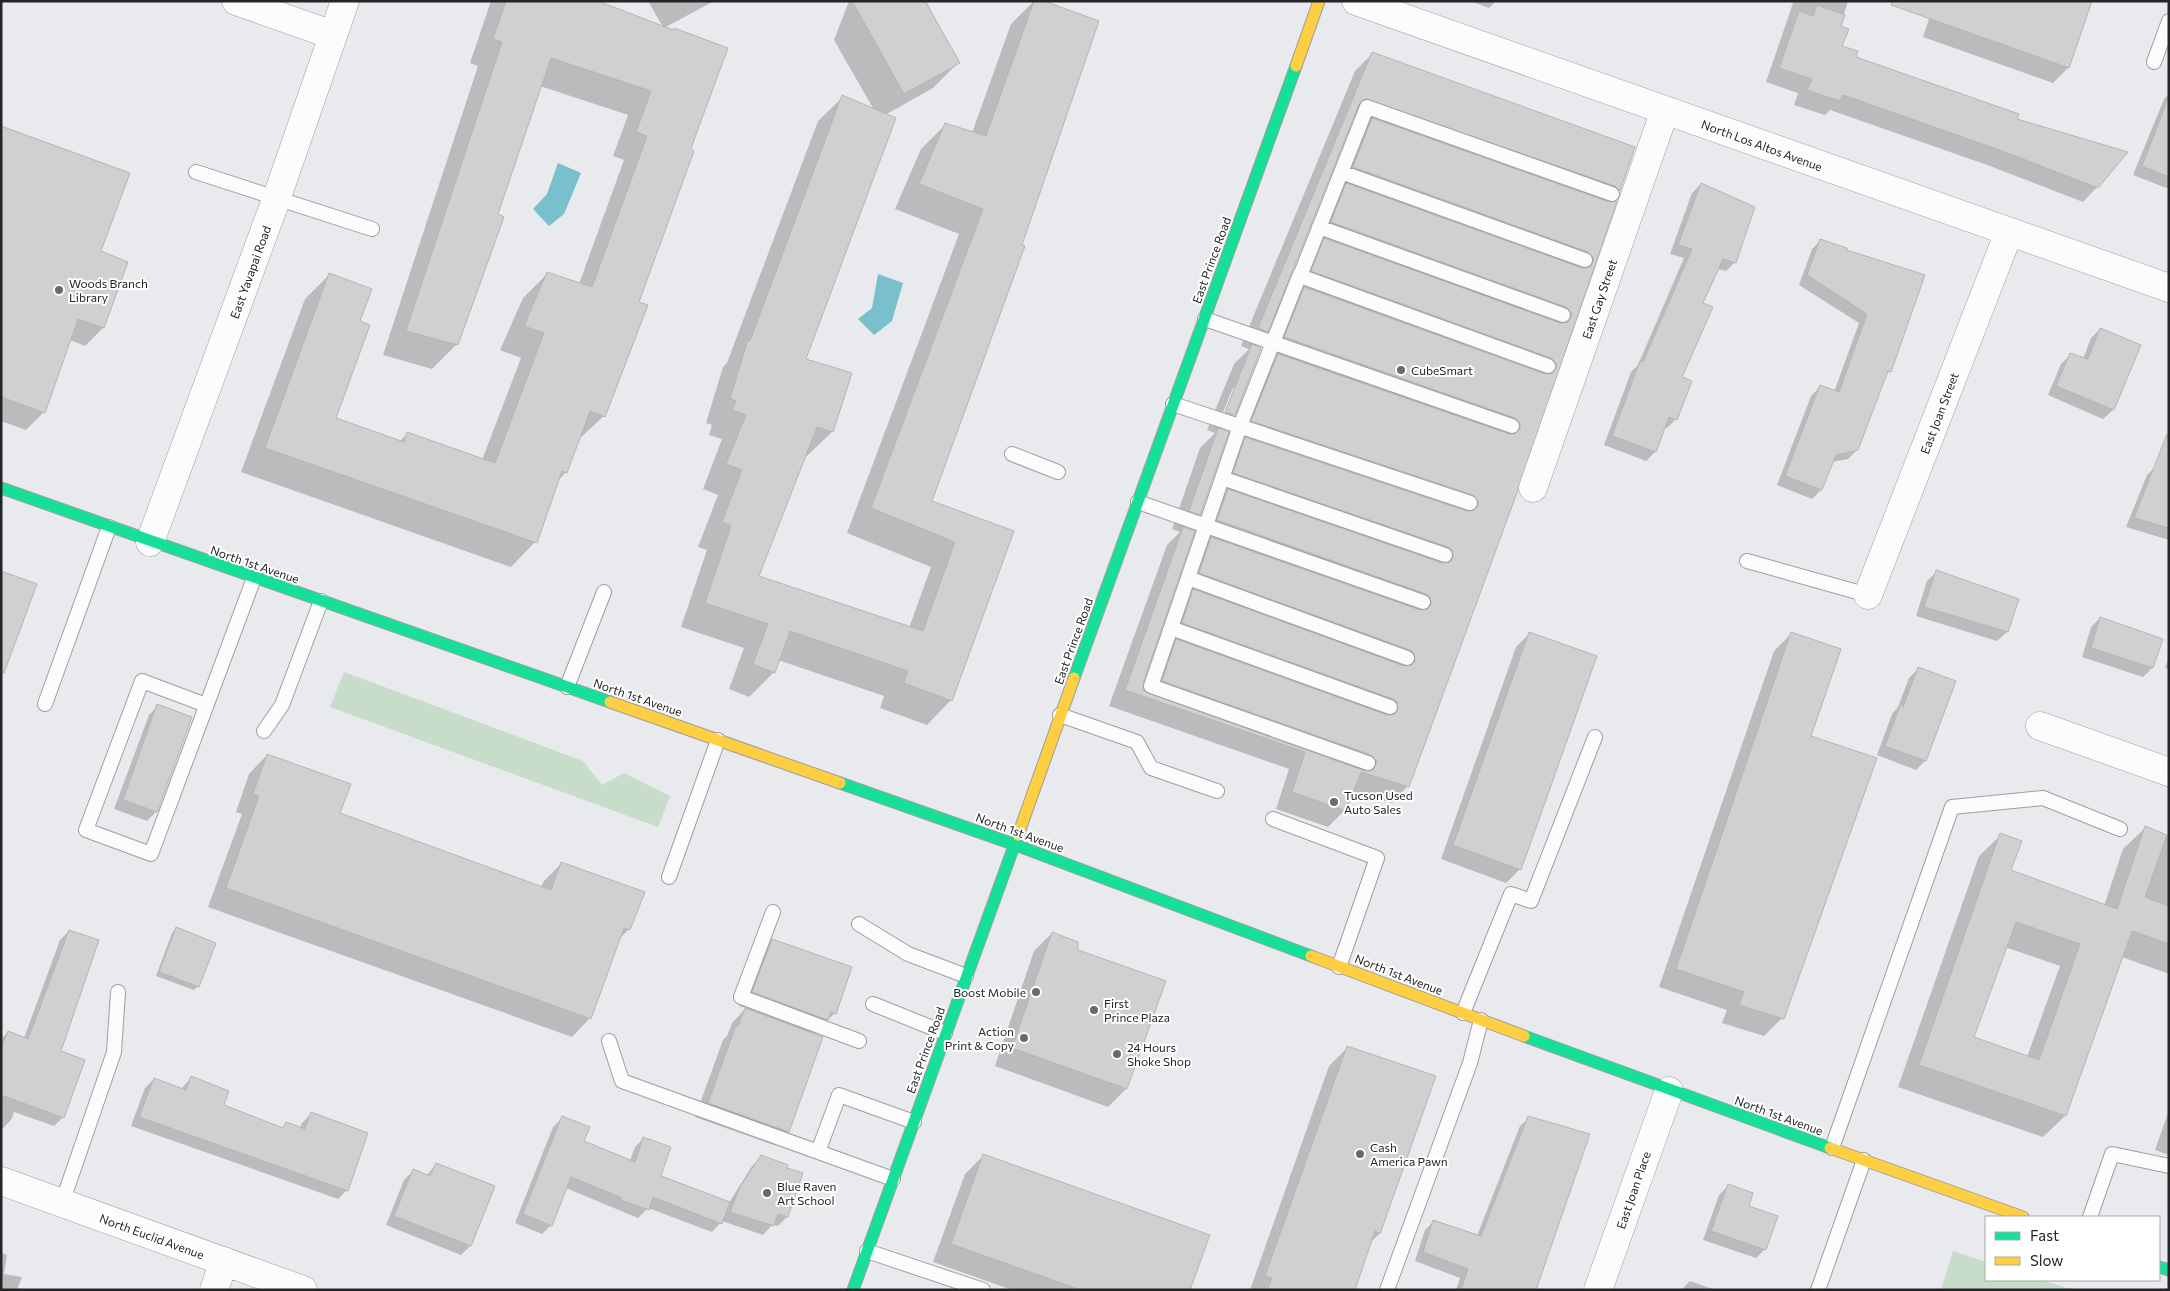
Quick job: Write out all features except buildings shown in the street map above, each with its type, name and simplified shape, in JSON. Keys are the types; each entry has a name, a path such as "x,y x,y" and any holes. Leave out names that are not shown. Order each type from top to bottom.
{"main road":[{"name":"East Prince Road","path":"853,1290 1320,1"},
{"name":"North 1st Avenue","path":"1,488 1013,844 1669,1090 2020,1216"}],"street":[{"path":"236,1 333,35"},
{"name":"East Yavapai Road","path":"150,542 277,197 345,1"},
{"name":"North Los Altos Avenue","path":"1356,1 2169,288"},
{"name":"East Gay Street","path":"1533,488 1665,110"},
{"name":"East Joan Street","path":"1868,595 2009,232"},
{"path":"2040,726 2169,772"},
{"name":"East Joan Place","path":"1598,1290 1669,1090"},
{"name":"North Euclid Avenue","path":"1,1181 302,1290"},
{"path":"214,1290 224,1261"}],"lane":[{"path":"2154,62 2169,21"},
{"path":"1368,763 1151,686 1240,426 1367,107 1612,194"},
{"path":"196,172 372,229"},
{"path":"1341,172 1585,260"},
{"path":"1319,228 1563,315"},
{"path":"1300,274 1300,276 1548,366"},
{"path":"1204,318 1512,426"},
{"path":"1173,404 1470,503"},
{"path":"1012,454 1058,472"},
{"path":"1222,478 1445,555"},
{"path":"1138,502 1423,602"},
{"path":"45,704 109,527"},
{"path":"1747,561 1868,595"},
{"path":"206,706 142,681 86,830 151,854 254,578"},
{"path":"1188,578 1407,658"},
{"path":"567,687 604,592"},
{"path":"264,731 282,705 321,601"},
{"path":"1171,628 1390,707"},
{"path":"1060,715 1137,742 1151,768 1217,791"},
{"path":"1463,1013 1511,894 1531,901 1595,737"},
{"path":"670,877 718,740"},
{"path":"1832,1148 1952,807 2044,798 2120,829"},
{"path":"1273,819 1377,858 1339,967"},
{"path":"772,912 741,997 859,1041"},
{"path":"859,924 908,954 966,976"},
{"path":"62,1203 114,1052 118,992"},
{"path":"873,1004 945,1033"},
{"path":"1386,1290 1470,1063 1481,1020"},
{"path":"609,1041 622,1080 893,1179"},
{"path":"818,1152 839,1095 914,1122"},
{"path":"2090,1216 2112,1154 2169,1166"},
{"path":"1818,1290 1864,1160"},
{"path":"867,1251 983,1290"}],"green space":[{"path":"344,672 583,761 602,785 624,773 670,796 658,827 330,707"},
{"path":"1953,1251 1985,1262 1985,1281 2045,1281 2073,1290 1941,1290"}],"water":[{"path":"558,163 581,173 564,214 549,226 533,209 547,194"},
{"path":"878,274 903,283 892,321 874,335 858,319 872,308"}],"traffic: fast":[{"path":"1074,678 1296,66"},
{"path":"1,488 610,702"},
{"path":"840,783 1013,844 1311,956"},
{"path":"853,1290 1018,835"},
{"path":"1524,1036 1830,1148"},
{"path":"2160,1267 2169,1270"}],"traffic: slow":[{"path":"1296,66 1319,1"},
{"path":"1018,835 1074,678"},
{"path":"610,702 840,783"},
{"path":"1311,956 1524,1036"},
{"path":"1830,1148 2020,1216"}],"place":[{"name":"Woods Branch Library","path":"59,290"},
{"name":"CubeSmart","path":"1401,370"},
{"name":"Tucson Used Auto Sales","path":"1334,802"},
{"name":"Boost Mobile","path":"1036,992"},
{"name":"First Prince Plaza","path":"1094,1010"},
{"name":"Action Print & Copy","path":"1024,1038"},
{"name":"24 Hours Shoke Shop","path":"1117,1054"},
{"name":"Cash America Pawn","path":"1360,1154"},
{"name":"Blue Raven Art School","path":"767,1193"}]}
